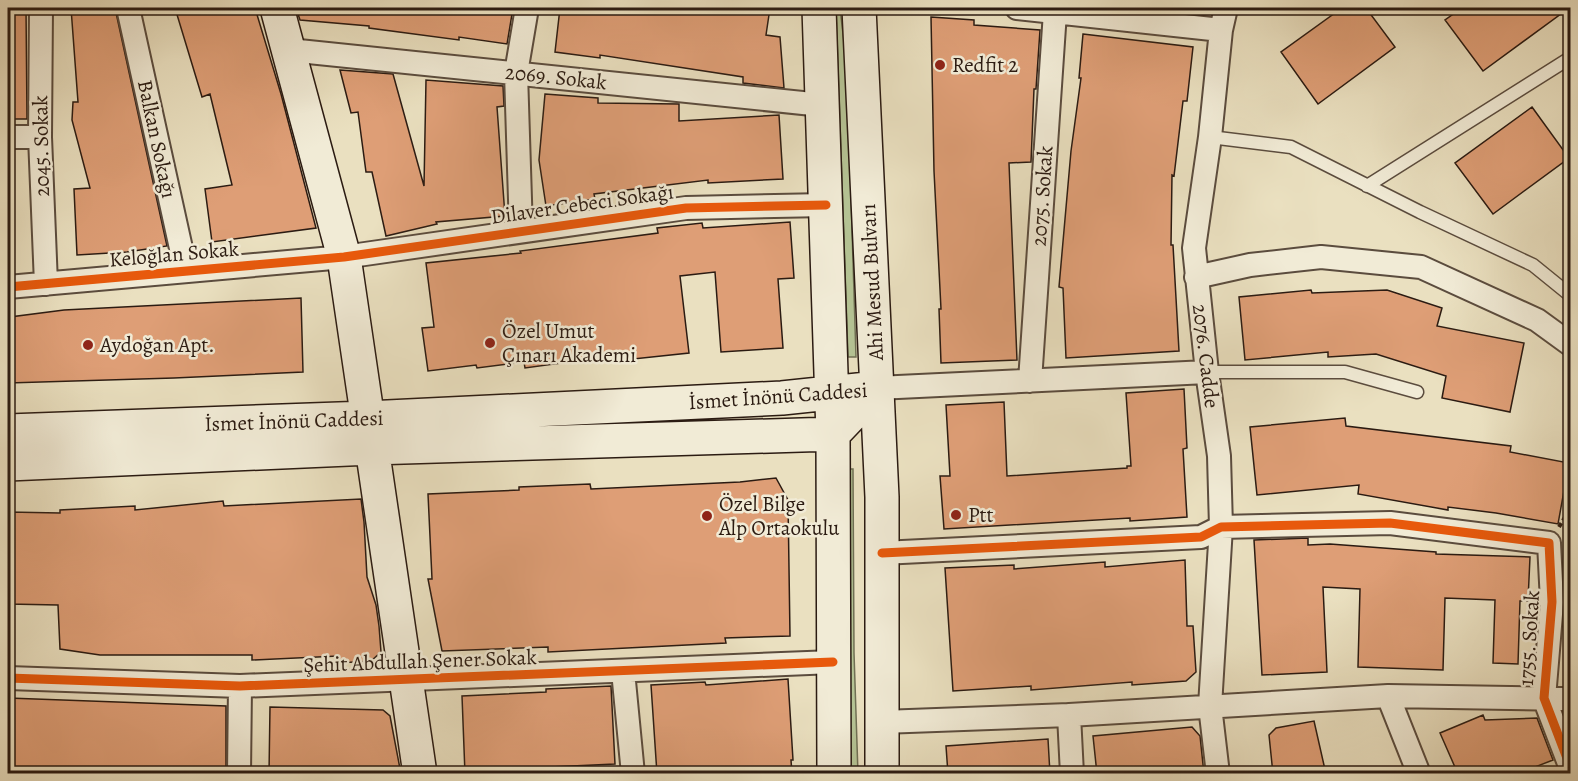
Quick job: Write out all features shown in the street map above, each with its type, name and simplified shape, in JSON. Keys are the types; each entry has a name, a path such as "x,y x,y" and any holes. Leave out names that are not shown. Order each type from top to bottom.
{"main road":[{"path":"277,8 344,257 420,774"},
{"name":"Ahi Mesud Bulvarı","path":"819,8 833,434 834,774"},
{"name":"Ahi Mesud Bulvarı","path":"859,8 877,388 882,553 882,774"},
{"name":"İsmet İnönü Caddesi","path":"8,464 877,388"},
{"name":"İsmet İnönü Caddesi","path":"8,431 833,434 877,388"}],"street":[{"name":"2045. Sokak","path":"41,8 40,137 46,284"},
{"name":"Balkan Sokağı","path":"128,8 186,271"},
{"path":"521,231 516,73 527,8"},
{"path":"1017,8 1221,30"},
{"name":"2076. Cadde","path":"1218,774 1210,706 1221,527 1219,456 1207,372 1194,248 1210,137 1221,30 1226,8"},
{"name":"2075. Sokak","path":"1030,381 1055,12"},
{"name":"2069. Sokak","path":"289,50 822,105"},
{"path":"8,137 40,137"},
{"name":"Dilaver Cebeci Sokağı","path":"344,257 686,208 826,205"},
{"name":"Keloğlan Sokak","path":"8,287 344,257"},
{"path":"1196,277 1250,265 1321,257 1421,267 1537,320 1570,344"},
{"path":"877,388 1207,372"},
{"name":"1755. Sokak","path":"1221,527 1390,523 1549,543 1552,602 1544,698 1570,766"},
{"path":"882,553 1201,537 1221,527"},
{"name":"Şehit Abdullah Şener Sokak","path":"8,678 240,686 833,662"},
{"path":"624,671 633,774"},
{"path":"239,774 240,686"},
{"path":"1388,696 1419,774"},
{"path":"882,722 1069,715 1388,696 1570,699"},
{"path":"1069,715 1072,774"}],"lane":[{"path":"1367,186 1570,58"},
{"path":"1210,137 1291,147 1533,265 1570,295"},
{"path":"1207,372 1345,372 1417,392"}],"green space":[{"path":"836,8 840,8 847,69 856,357 848,357"},
{"path":"847,469 853,469 854,653 858,774 850,773"}],"building":[{"path":"8,8 26,8 27,119 8,119"},
{"path":"71,8 115,8 167,246 127,252 77,255 74,189 90,188 72,120 73,102 78,102"},
{"path":"175,8 255,8 281,94 316,228 212,242 205,189 232,185 210,94 202,97"},
{"path":"296,8 513,8 507,44 459,37 459,40 369,28 369,26 300,20"},
{"path":"560,8 602,12 603,8 770,8 766,35 780,37 784,88 743,83 743,77 600,55 600,58 555,52"},
{"path":"1342,8 1366,8 1395,47 1318,104 1281,52"},
{"path":"1462,8 1569,8 1483,71 1445,20"},
{"path":"931,17 974,20 974,25 1040,30 1036,89 1034,89 1031,162 1009,163 1017,360 941,363"},
{"path":"1083,34 1193,47 1187,101 1183,101 1174,176 1172,175 1171,245 1173,245 1179,351 1066,358 1063,288 1059,287 1071,151 1081,78 1079,78"},
{"path":"340,70 393,74 424,186 426,80 503,86 504,106 497,107 505,216 436,222 437,224 386,236 372,172 366,172 358,112 351,113"},
{"path":"545,94 598,98 598,103 679,104 679,121 779,115 783,179 708,183 708,180 594,194 595,199 546,206 539,160"},
{"path":"1532,107 1569,158 1493,214 1455,163"},
{"path":"790,222 794,278 778,279 783,348 721,352 715,272 680,276 689,353 624,360 624,357 577,363 576,361 525,368 524,362 428,371 422,328 434,327 426,263 521,253 520,251 658,233 657,228 702,223 703,228"},
{"path":"1311,290 1312,293 1387,290 1442,308 1437,326 1524,343 1510,412 1442,398 1446,376 1376,354 1328,357 1328,352 1245,360 1239,297"},
{"path":"301,298 303,372 8,383 10,317 64,310"},
{"path":"1184,389 1187,448 1183,449 1187,517 1130,521 1130,518 944,529 940,476 950,476 946,405 1004,402 1007,476 1127,468 1131,466 1126,393"},
{"path":"1345,418 1346,426 1511,446 1510,452 1569,463 1558,524 1496,513 1448,507 1448,510 1358,494 1359,485 1257,495 1250,427"},
{"path":"776,478 788,500 790,636 725,638 726,643 548,652 548,647 442,651 428,579 432,579 428,494 519,490 519,487 590,484 591,489 740,482"},
{"path":"361,499 367,577 376,605 381,652 371,661 338,663 338,656 252,660 252,655 100,655 60,649 58,605 8,604 8,512 60,513 60,510 135,506 135,510 223,501 224,506"},
{"path":"1308,538 1308,545 1330,544 1436,552 1436,554 1530,557 1528,601 1520,601 1518,664 1493,663 1495,600 1445,598 1443,670 1358,667 1360,589 1323,587 1327,672 1262,675 1254,540"},
{"path":"1185,560 1187,626 1193,626 1196,672 1186,681 1132,685 1132,682 1031,690 1031,686 953,691 945,568 1014,565 1014,569 1105,562 1105,567"},
{"path":"788,679 792,774 657,774 651,685 705,682 706,685"},
{"path":"611,686 615,764 529,768 529,774 465,774 462,696"},
{"path":"8,698 226,706 226,774 8,774"},
{"path":"270,707 383,710 390,716 401,774 269,774"},
{"path":"1483,715 1485,720 1537,718 1553,760 1517,774 1458,774 1440,733"},
{"path":"1314,721 1326,774 1273,774 1269,735 1276,728"},
{"path":"1192,727 1200,736 1204,774 1097,774 1093,736"},
{"path":"1048,739 1050,774 948,774 946,746"}],"cycle path":[{"path":"8,287 344,257 686,208 826,205"},
{"path":"882,553 1201,537 1221,527 1390,523 1549,543 1552,602 1544,698 1570,766"},
{"path":"8,678 240,686 833,662"}],"place":[{"name":"Redfit 2","path":"940,65"},
{"name":"Özel Umut Çınarı Akademi","path":"490,343"},
{"name":"Aydoğan Apt.","path":"88,345"},
{"name":"Ptt","path":"956,515"},
{"name":"Özel Bilge Alp Ortaokulu","path":"707,516"}]}
